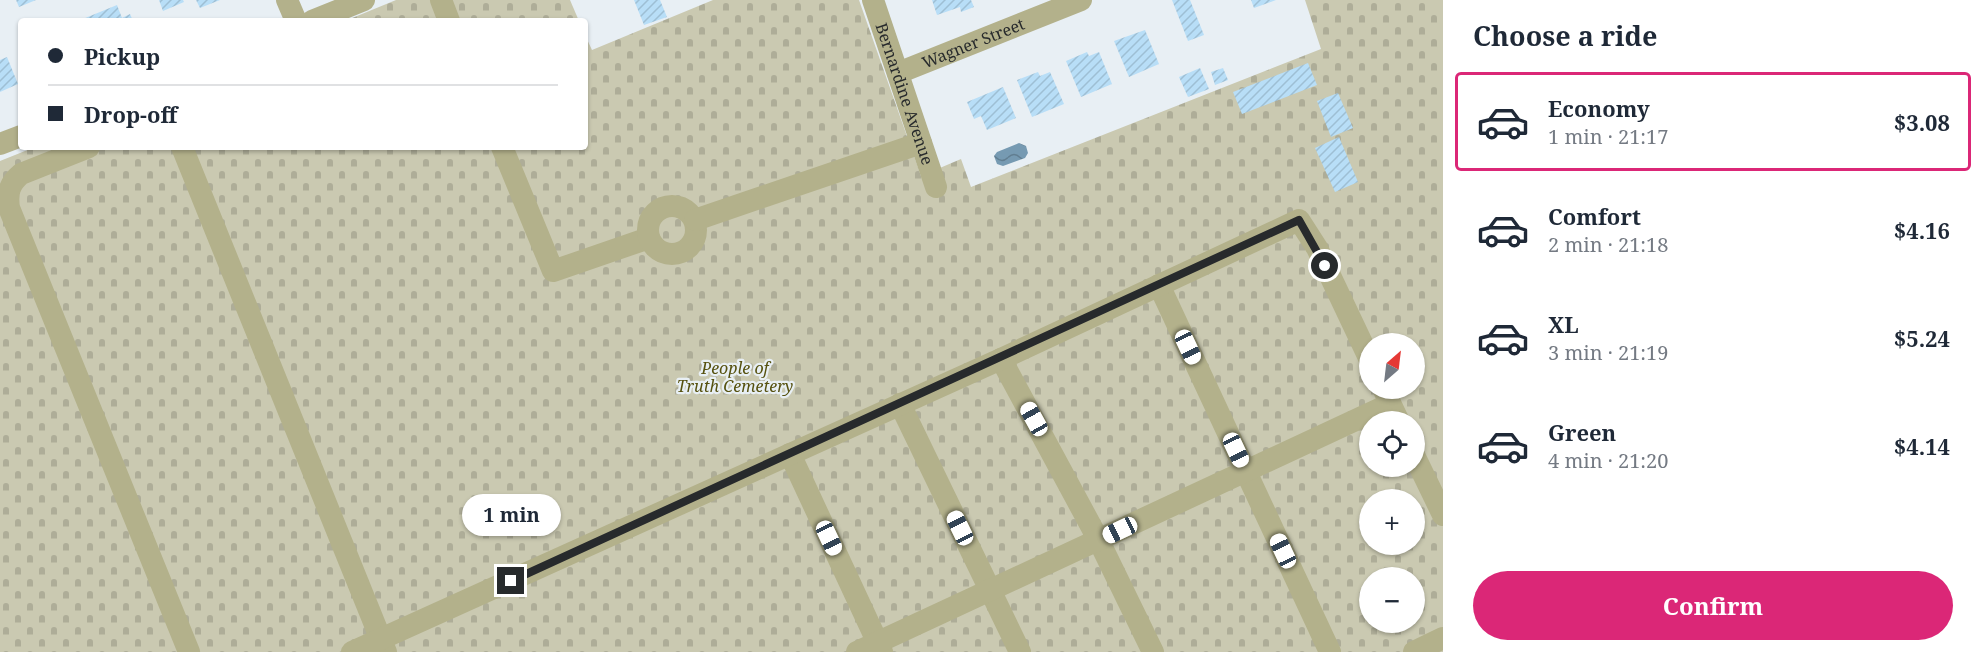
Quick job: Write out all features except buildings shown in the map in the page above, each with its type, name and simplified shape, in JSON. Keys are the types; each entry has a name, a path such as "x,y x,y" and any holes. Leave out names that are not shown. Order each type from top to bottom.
{"street":[{"path":"288,0 295,18"},
{"path":"319,18 364,0"},
{"path":"441,0 448,18"},
{"name":"Bernardine Avenue","path":"873,0 936,187"},
{"name":"Wagner Street","path":"898,73 1081,0"},
{"path":"0,144 18,137"},
{"path":"695,220 921,143"},
{"path":"81,150 21,174 12,182 7,197 9,208 189,652"},
{"path":"183,150 384,646"},
{"path":"503,150 553,271 649,238"},
{"path":"667,206 687,209 695,220 697,228 693,243 682,253 666,253 653,245 649,238 651,218 667,206"},
{"path":"352,652 384,646 790,454 1299,220 1317,248 1359,337"},
{"path":"1159,285 1330,652"},
{"path":"1001,358 1098,539 1153,652"},
{"path":"900,404 1020,652"},
{"path":"857,652 880,647 990,590 1391,404"},
{"path":"790,454 880,647"},
{"path":"1425,477 1443,515"},
{"path":"1414,652 1443,638"}],"green space":[{"path":"396,0 570,0 578,18 352,18"},
{"name":"People of Truth Cemetery","path":"713,0 859,0 921,176 961,159 971,187 1321,49 1305,0 1443,0 1443,652 0,652 0,161 28,150 588,150 588,41 592,50"}],"water":[{"path":"1019,143 1026,146 1028,153 1025,158 1003,166 997,164 994,156 997,152"}],"route":[{"path":"511,581 1299,220 1317,248 1325,266"}]}
